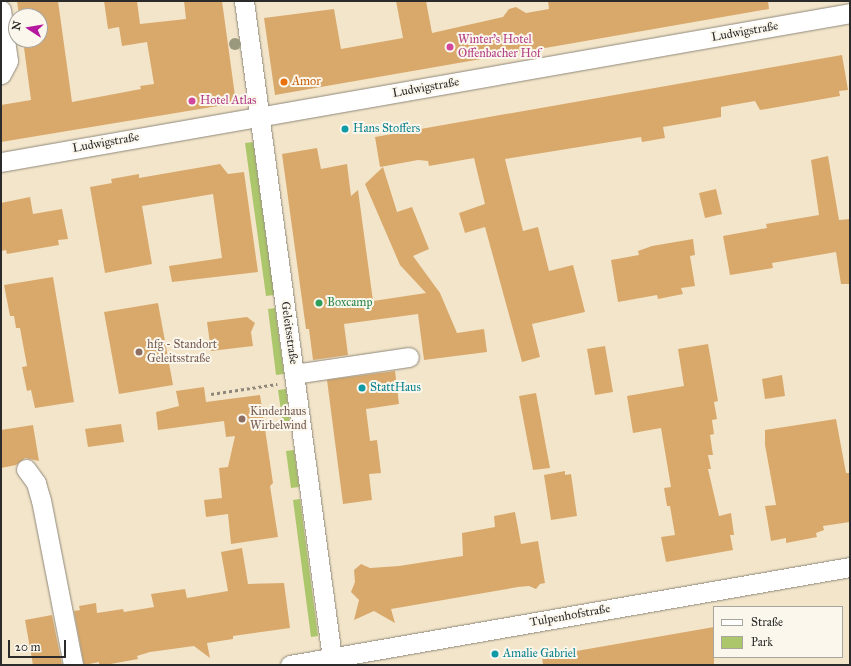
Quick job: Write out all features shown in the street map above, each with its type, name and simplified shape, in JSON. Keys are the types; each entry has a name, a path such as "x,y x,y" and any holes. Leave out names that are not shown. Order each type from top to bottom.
{"street":[{"name":"Geleitsstraße","path":"244,1 332,661"},
{"path":"1,10 8,61 1,74"},
{"name":"Ludwigstraße","path":"1,162 850,13"},
{"path":"295,378 409,357"},
{"path":"26,469 36,484 41,500 73,665"},
{"name":"Tulpenhofstraße","path":"290,665 332,661 850,567"}],"path":[{"path":"211,394 295,378"}],"green space":[{"path":"253,142 274,295 266,296 245,143"},
{"path":"275,308 284,374 276,375 268,309"},
{"path":"286,389 290,424 283,425 278,390"},
{"path":"294,450 299,487 291,488 286,451"},
{"path":"300,499 318,636 311,637 293,500"}],"building":[{"path":"17,1 58,1 72,102 141,89 140,86 154,84 147,42 122,46 119,27 108,29 104,1 137,1 140,24 186,19 184,1 222,1 236,103 1,142 1,105 31,100 24,48 48,48 48,8 18,8"},
{"path":"396,1 426,1 432,33 503,17 509,9 516,7 526,13 549,9 548,1 768,1 769,9 275,95 264,18 334,9 341,49 403,38"},
{"path":"842,55 848,90 839,91 840,96 760,110 755,101 721,107 721,117 663,127 665,138 642,142 641,137 505,159 523,231 538,227 549,271 573,265 585,312 532,324 540,357 522,362 485,227 465,233 459,213 485,204 474,158 429,166 428,161 418,160 380,167 375,137"},
{"path":"317,148 321,169 347,164 351,196 358,190 373,301 426,293 400,265 365,184 383,167 397,212 412,207 429,249 413,256 440,293 457,333 484,329 487,352 424,360 418,314 344,324 348,355 313,360 309,329 306,329 282,154"},
{"path":"828,156 839,220 850,219 850,284 841,284 836,252 772,263 773,268 730,275 723,236 767,228 766,224 819,215 811,160"},
{"path":"220,164 228,174 244,172 258,272 172,282 169,266 222,258 213,194 142,206 152,264 105,273 90,187 112,183 111,179 139,174 139,178"},
{"path":"716,189 722,214 705,218 699,193"},
{"path":"30,197 33,214 62,209 68,239 58,240 59,245 7,254 6,250 1,251 1,203"},
{"path":"693,239 695,255 690,256 695,286 681,288 683,294 658,299 657,295 618,302 611,260 639,255 638,251 652,246"},
{"path":"53,277 74,402 35,408 31,390 27,391 22,367 27,366 20,328 16,328 14,316 10,316 4,285"},
{"name":"hfg - Standort Geleitsstraße","path":"158,303 173,385 119,394 104,312"},
{"path":"247,317 255,323 251,332 253,346 211,351 207,322"},
{"path":"708,344 718,401 714,402 717,419 712,420 714,434 710,435 713,455 708,455 711,469 708,469 719,516 731,513 734,535 730,535 733,550 666,562 661,537 675,535 670,506 667,506 664,488 671,487 661,428 633,433 627,396 684,386 678,349"},
{"path":"605,346 613,392 595,395 587,349"},
{"path":"395,371 399,404 366,409 370,441 377,440 381,473 369,474 372,500 343,504 327,380"},
{"path":"782,375 785,396 765,399 762,379"},
{"path":"204,387 206,402 260,395 273,483 270,486 278,537 231,544 228,514 206,517 204,500 222,498 219,468 228,467 235,436 226,437 224,421 158,430 156,412 179,406 176,391"},
{"path":"536,393 550,468 533,470 519,396"},
{"path":"836,419 846,473 850,473 850,522 823,526 824,530 816,533 817,537 786,543 786,538 771,541 765,506 776,505 765,445 765,430"},
{"path":"121,424 124,442 88,447 85,429"},
{"path":"33,425 39,461 25,458 16,465 1,468 1,430"},
{"path":"565,471 565,475 571,474 577,516 551,520 544,475"},
{"path":"515,512 521,544 538,541 545,583 540,584 536,589 529,586 518,587 391,609 395,623 374,611 354,620 359,600 351,592 355,582 354,570 361,564 370,568 399,566 463,556 462,533 495,527 494,516"},
{"path":"242,548 248,584 284,583 290,628 233,636 233,639 207,643 210,658 194,646 150,652 137,656 138,659 105,665 99,665 99,662 84,665 74,611 80,610 79,606 96,603 97,613 123,609 124,612 154,607 151,594 185,589 187,598 228,591 221,552"},
{"path":"52,615 62,665 33,665 25,620"},
{"path":"713,627 714,665 543,665 542,657"}],"place":[{"name":"Winter's Hotel Offenbacher Hof","path":"450,47"},
{"name":"Amor","path":"284,82"},
{"name":"Hotel Atlas","path":"192,101"},
{"name":"Hans Stoffers","path":"345,129"},
{"name":"Boxcamp","path":"319,303"},
{"name":"hfg - Standort Geleitsstraße","path":"139,352"},
{"name":"StattHaus","path":"362,388"},
{"name":"Kinderhaus Wirbelwind","path":"242,419"},
{"name":"Amalie Gabriel","path":"495,654"}]}
